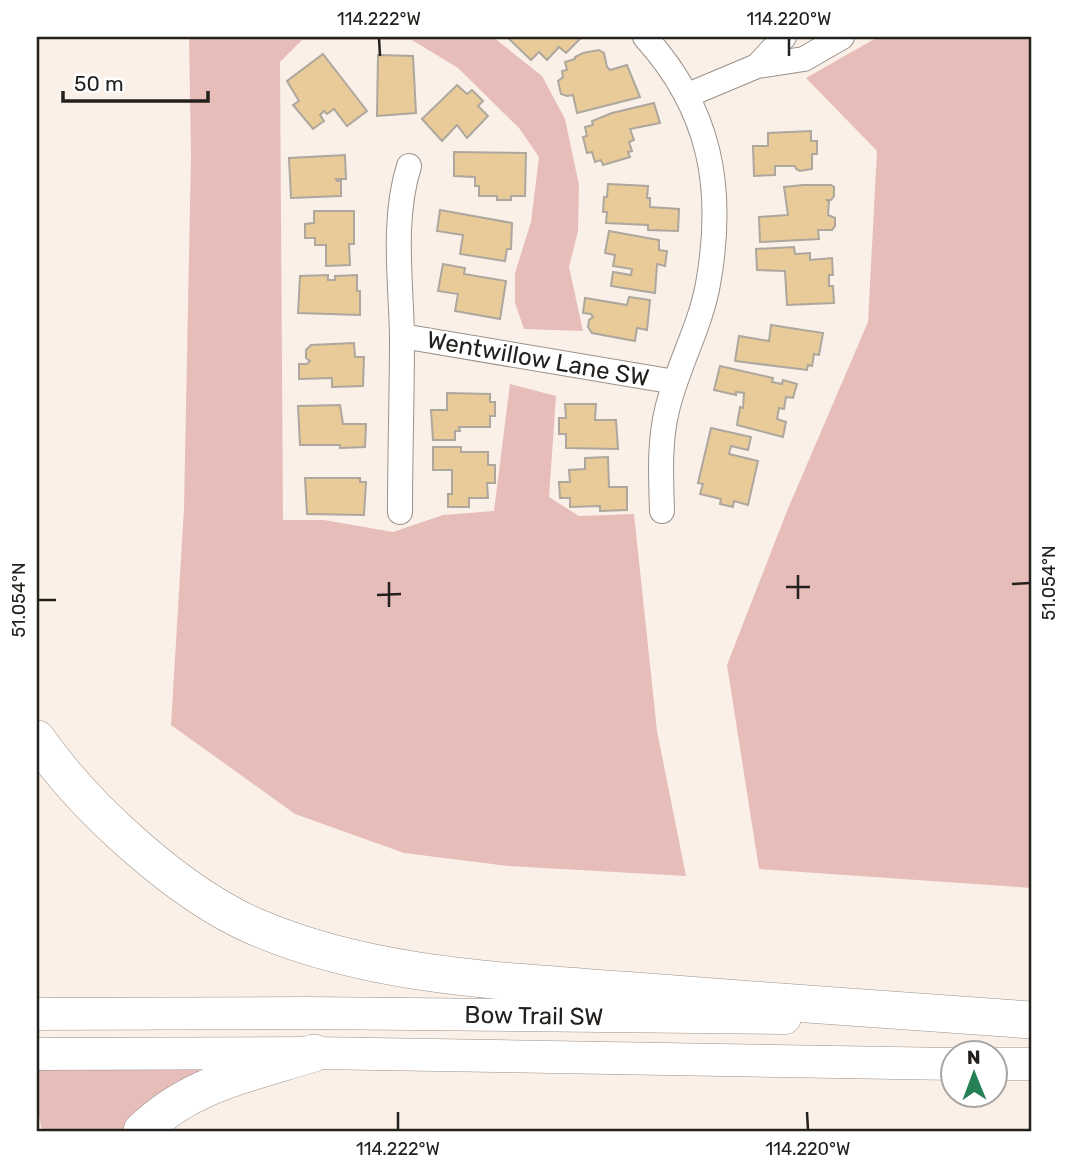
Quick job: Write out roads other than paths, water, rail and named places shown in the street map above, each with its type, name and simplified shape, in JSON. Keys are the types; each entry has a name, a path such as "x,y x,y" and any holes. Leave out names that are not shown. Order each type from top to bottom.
{"highway":[{"path":"37,738 51,760 88,801 174,877 210,903 255,927 354,958 480,979 1031,1020"},
{"path":"142,1131 159,1114 183,1098 212,1085 314,1053"}],"main road":[{"name":"Bow Trail SW","path":"37,1014 307,1013 1031,1020"},
{"name":"Bow Trail SW","path":"37,1054 314,1053 939,1064"},
{"path":"1009,1064 1031,1064"}],"street":[{"name":"Wentwillow Lane SW","path":"645,37 664,58 688,94 706,139 714,192 714,232 708,285 675,382 662,441 662,511"},
{"path":"757,66 785,37"},
{"path":"688,94 757,66 804,59 842,37"},
{"name":"Wentwillow Lane SW","path":"400,512 402,336 399,245 402,187 409,166"},
{"name":"Wentwillow Lane SW","path":"402,336 675,382"}]}
